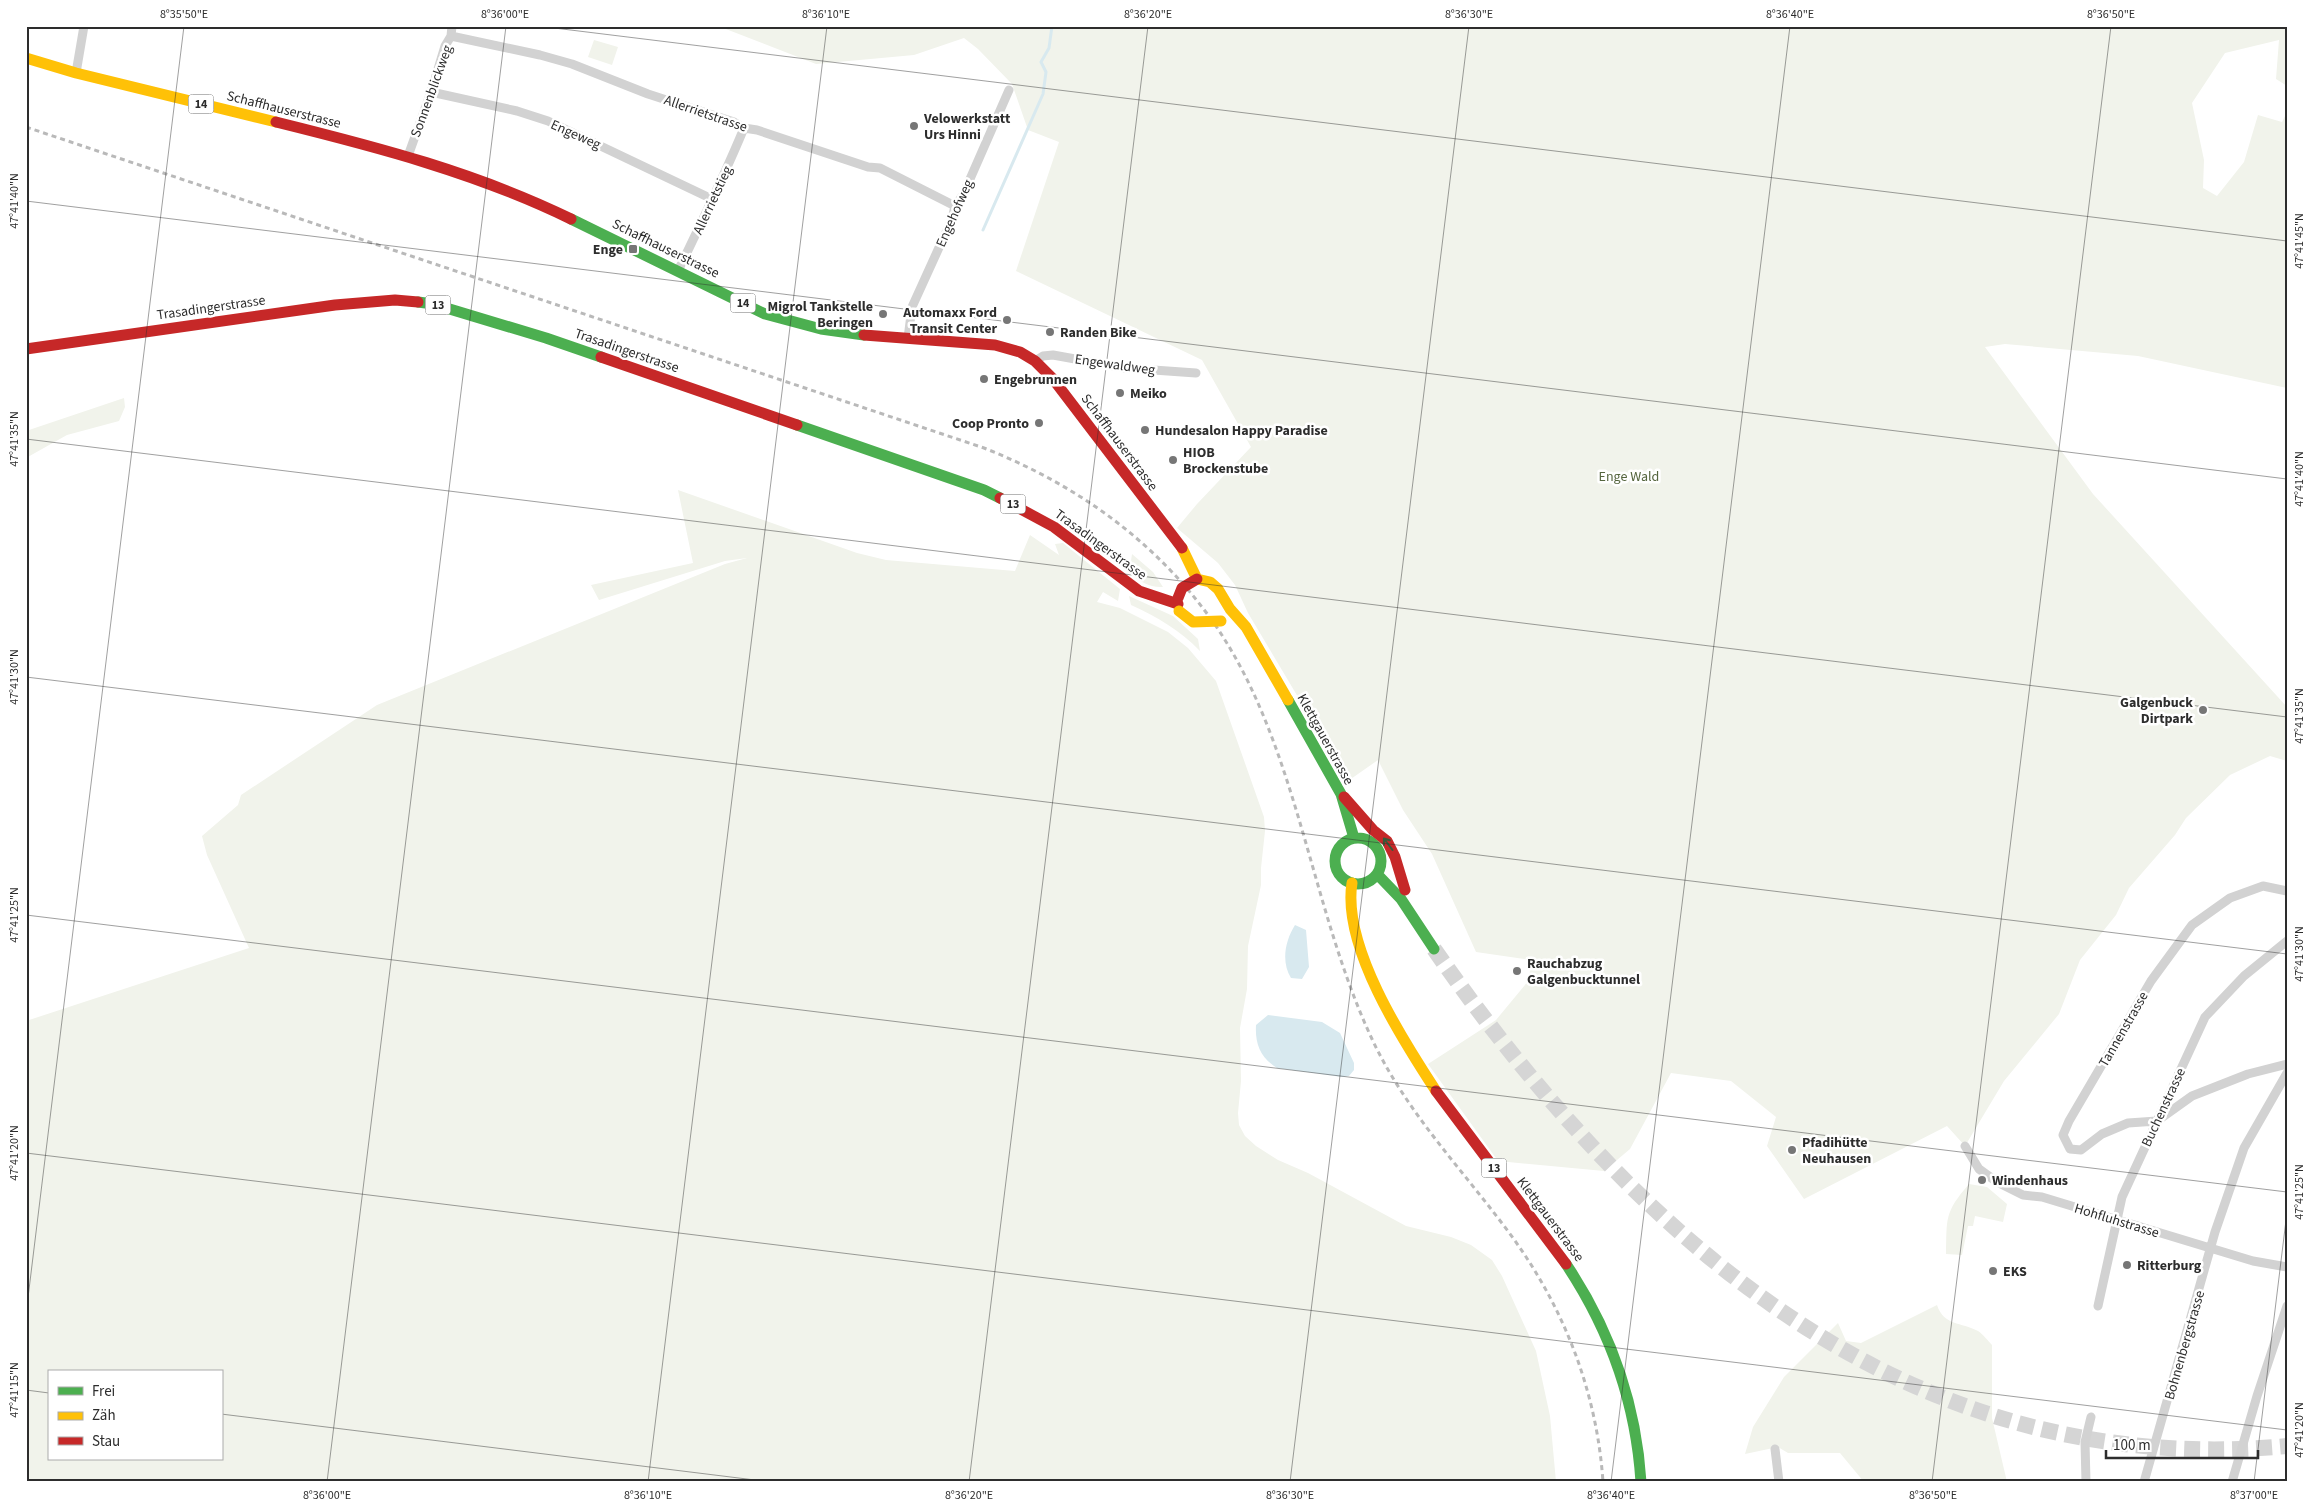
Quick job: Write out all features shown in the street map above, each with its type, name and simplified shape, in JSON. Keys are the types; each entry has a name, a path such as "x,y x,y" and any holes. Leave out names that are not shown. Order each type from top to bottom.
{"main road":[{"name":"Schaffhauserstrasse","path":"26,58 76,73 408,156 489,183 545,206 765,314 788,323 826,331 995,345 1020,352 1035,361 1066,396 1201,579"},
{"name":"Trasadingerstrasse","path":"26,349 336,305 395,300 433,304 546,338 984,490 1054,527 1139,591 1178,604"},
{"path":"1178,604 1182,588 1201,579"},
{"name":"Klettgauerstrasse","path":"1201,579 1218,588 1225,602 1246,627 1341,794 1354,838"},
{"name":"Klettgauerstrasse","path":"1178,604 1187,620 1199,624 1220,620 1232,624 1242,631 1262,658"},
{"path":"1341,794 1373,830 1387,841 1395,857 1409,910"},
{"path":"1354,838 1364,838 1376,846 1382,860 1377,874 1366,883 1352,883 1340,876 1335,862 1338,848 1354,838"},
{"path":"1377,874 1392,888 1409,910 1434,949"},
{"name":"Klettgauerstrasse","path":"1352,883 1350,911 1356,932 1371,974 1394,1021 1431,1083 1464,1130 1548,1236 1590,1301 1620,1368 1631,1404 1639,1446 1641,1482"}],"street":[{"path":"76,73 84,26"},
{"name":"Sonnenblickweg","path":"408,156 445,46 451,36 452,26"},
{"name":"Allerrietstrasse","path":"451,36 540,55 572,64 648,94 734,122 744,128 757,130 868,167 880,168 955,206"},
{"name":"Engehofweg","path":"908,338 912,307 952,219 955,206 962,195 1009,90"},
{"name":"Engeweg","path":"431,92 518,111 548,121 712,199"},
{"name":"Allerrietstieg","path":"678,271 712,199 720,188 744,128"},
{"name":"Engewaldweg","path":"1035,361 1042,356 1053,355 1125,368 1196,373"},
{"name":"Tannenstrasse","path":"2157,1121 2128,1123 2102,1134 2081,1150 2070,1149 2064,1135 2068,1121 2151,980 2192,925 2230,898 2263,886 2287,891"},
{"name":"Buchenstrasse","path":"2098,1306 2122,1197 2205,1017 2244,976 2287,941"},
{"path":"2157,1121 2192,1096 2248,1074 2287,1064"},
{"name":"Bohnenbergstrasse","path":"2144,1482 2212,1248 2244,1148 2287,1073"},
{"name":"Hohfluhstrasse","path":"1965,1146 1979,1170 2023,1195 2042,1197 2253,1261 2287,1267"},
{"path":"2232,1482 2257,1396 2287,1306"},
{"path":"2086,1482 2084,1442 2090,1417"},
{"path":"1775,1449 1779,1482"}],"green space":[{"name":"Enge Wald","path":"718,26 2287,26 2287,86 2276,79 2279,40 2225,53 2192,103 2204,160 2203,188 2217,196 2244,162 2258,115 2282,122 2287,112 2287,388 2138,356 2005,344 1985,347 2093,494 2287,707 2287,761 2270,756 2230,775 2186,818 2175,835 2129,888 2116,915 2080,960 2059,1014 2004,1081 1965,1146 1947,1126 1804,1199 1767,1146 1776,1117 1731,1081 1671,1073 1630,1149 1604,1171 1498,1161 1428,1064 1496,1020 1529,980 1531,960 1476,952 1432,854 1403,810 1378,760 1348,781 1248,613 1235,585 1218,563 1177,528 1251,447 1202,360 1016,271 1059,142 1028,130 1012,84 978,49 964,38 914,55 816,64"},
{"path":"594,40 618,47 612,65 588,57"},
{"path":"124,398 125,407 119,421 67,435 26,458 26,431"},
{"path":"678,490 857,553 886,560 1015,571 1030,535 1059,555 1055,544 1063,543 1120,589 1118,601 1103,592 1097,602 1120,608 1168,632 1188,648 1216,681 1264,817 1265,831 1261,885 1248,946 1247,989 1240,1028 1241,1081 1238,1113 1239,1125 1245,1136 1256,1146 1278,1160 1308,1173 1406,1226 1451,1237 1471,1245 1492,1260 1502,1276 1536,1351 1550,1416 1556,1482 26,1482 26,1021 249,948 207,855 202,836 238,805 241,795 377,705 725,564 747,558 725,561 599,600 591,585 693,563"},
{"path":"1132,554 1153,572 1163,587 1149,585 1129,574"},
{"path":"1129,596 1173,616 1198,639 1200,651 1168,625 1131,605"},
{"path":"1969,1184 1987,1187 2007,1204 2003,1222 1975,1216 1973,1226 1968,1226 1962,1255 1946,1254 1946,1232 1951,1209"},
{"path":"1937,1305 1944,1317 1978,1331 1992,1345 1992,1418 2007,1482 1864,1482 1840,1453 1788,1453 1778,1447 1745,1454 1753,1427 1784,1377 1838,1323 1846,1341 1861,1343"}],"shaded area":[{"path":"1295,925 1306,930 1309,967 1302,979 1291,978 1285,958 1289,938"},
{"path":"1268,1015 1322,1022 1340,1033 1354,1063 1354,1070 1349,1076 1342,1077 1277,1068 1263,1055 1256,1038 1256,1025"}],"waterway":[{"path":"983,230 1043,94 1046,72 1041,62 1049,48 1052,26"}],"tunnel":[{"path":"1434,949 1513,1055 1599,1154 1693,1243 1794,1320 1904,1381 2022,1424 2150,1447 2287,1446"}],"railway":[{"path":"26,127 984,448 1018,462 1081,497 1138,539 1188,590 1211,619 1240,667 1264,717 1284,770 1332,934 1372,1039 1386,1066 1419,1118 1513,1238 1548,1294 1563,1323 1586,1385 1600,1449 1603,1482"}],"traffic: fast":[{"path":"571,219 765,314 821,329 864,335"},
{"path":"418,302 433,304 546,338 601,357"},
{"path":"797,425 984,490 1000,498"},
{"path":"1288,700 1341,794 1354,838"},
{"path":"1353,838 1363,838 1377,848 1381,861 1377,874 1371,880 1363,884 1353,884 1339,874 1335,866 1335,856 1345,842 1353,838"},
{"path":"1377,874 1401,899 1434,949"},
{"path":"1566,1264 1596,1315 1618,1368 1633,1424 1641,1482"}],"traffic: slow":[{"path":"26,58 76,73 276,122"},
{"path":"1182,548 1197,579 1210,582 1218,589 1230,609 1246,627 1288,700"},
{"path":"1179,611 1193,622 1221,621"},
{"path":"1352,883 1351,908 1356,935 1365,963 1392,1019 1436,1091"}],"traffic: jam":[{"path":"276,122 351,141 463,175 499,188 571,219"},
{"path":"26,349 335,305 395,300 418,302"},
{"path":"864,335 995,345 1020,352 1035,361 1053,379 1182,548"},
{"path":"601,357 797,425"},
{"path":"1000,498 1054,527 1139,591 1178,604"},
{"path":"1178,598 1182,588 1197,579"},
{"path":"1344,797 1373,830 1387,841 1395,857 1405,890"},
{"path":"1436,1091 1566,1264"}],"place":[{"name":"Velowerkstatt Urs Hinni","path":"914,126"},
{"name":"Enge","path":"633,249"},
{"name":"Migrol Tankstelle Beringen","path":"883,314"},
{"name":"Automaxx Ford Transit Center","path":"1007,320"},
{"name":"Randen Bike","path":"1050,332"},
{"name":"Engebrunnen","path":"984,379"},
{"name":"Meiko","path":"1120,393"},
{"name":"Coop Pronto","path":"1039,423"},
{"name":"Hundesalon Happy Paradise","path":"1145,430"},
{"name":"HIOB Brockenstube","path":"1173,460"},
{"name":"Galgenbuck Dirtpark","path":"2203,710"},
{"name":"Rauchabzug Galgenbucktunnel","path":"1517,971"},
{"name":"Pfadihütte Neuhausen","path":"1792,1150"},
{"name":"Windenhaus","path":"1982,1180"},
{"name":"Ritterburg","path":"2127,1265"},
{"name":"EKS","path":"1993,1271"}]}
